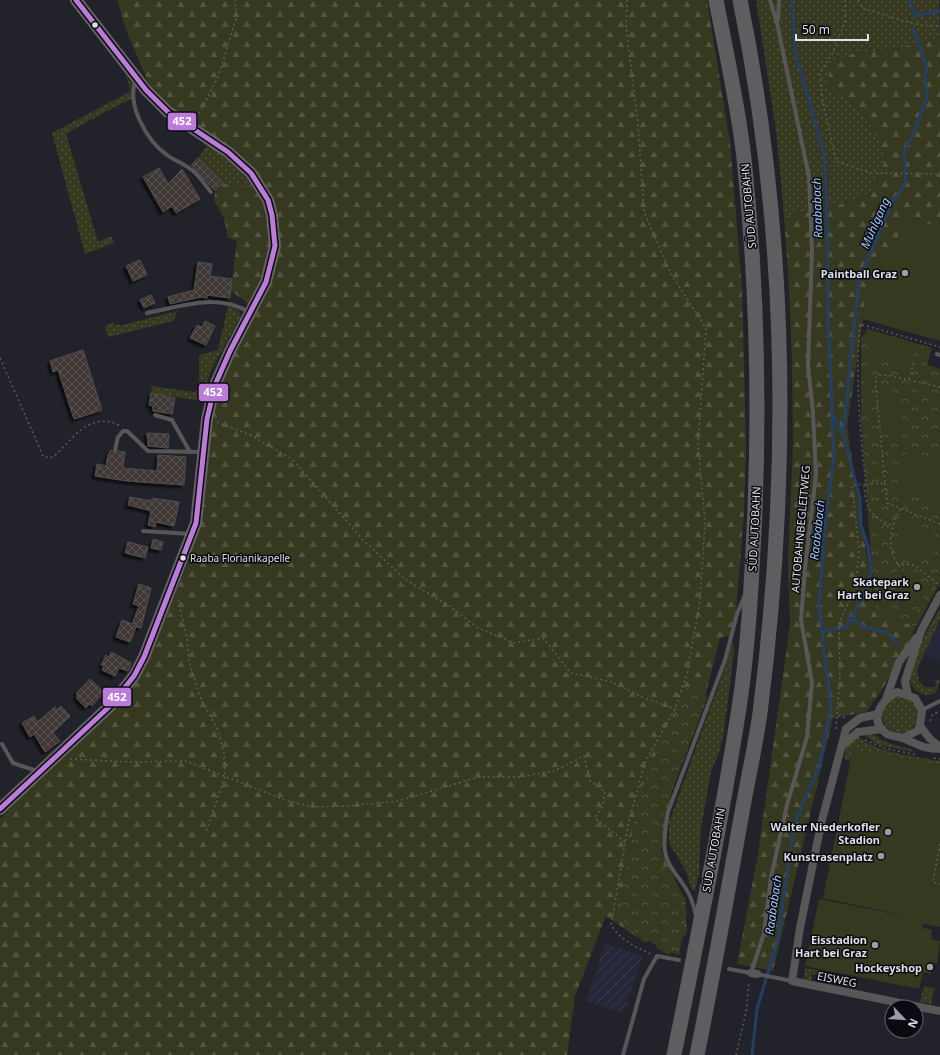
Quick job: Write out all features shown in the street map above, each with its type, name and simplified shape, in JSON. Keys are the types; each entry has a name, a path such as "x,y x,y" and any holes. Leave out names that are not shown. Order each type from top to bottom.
{"highway":[{"name":"SÜD AUTOBAHN","path":"674,1055 699,928 739,706 751,579 757,468 758,370 754,273 744,156 716,0"},
{"name":"SÜD AUTOBAHN","path":"697,1055 722,929 760,715 774,581 780,470 778,325 768,181 750,50 740,0"}],"street":[{"path":"2,805 110,706 134,676 144,657 193,534 199,504 207,419 215,385 222,368 263,290 272,262 275,246 272,215 264,192 245,167 228,152 168,112 146,90 76,0"},
{"path":"886,699 899,662 921,631 940,595"},
{"path":"908,695 905,681 921,631"},
{"path":"897,692 908,695 915,698 922,710 920,726 917,731 903,738 895,738 882,729 878,714 881,705 886,699 897,692"},
{"path":"792,981 821,824 846,729 860,718 878,714"},
{"path":"920,726 930,739 940,748"},
{"path":"840,748 858,732 882,729"},
{"path":"903,738 920,747 940,748"},
{"name":"EISWEG","path":"792,981 937,1010"}],"lane":[{"name":"AUTOBAHNBEGLEITWEG","path":"754,973 764,933 771,877 786,805 807,737 812,682 802,620 805,569 816,474 813,412 808,366 812,251 809,177 778,23 770,0"},
{"path":"778,23 779,0"},
{"path":"137,78 134,84 136,107 147,135 163,152 192,171 212,192"},
{"path":"147,313 212,302 234,304 250,313"},
{"path":"155,415 172,420 190,452"},
{"path":"115,450 120,433 123,430 127,431 148,451 204,452"},
{"path":"144,531 193,534"},
{"path":"699,928 693,902 686,888 673,871 665,854 664,836 668,812 725,660 737,614 751,579"},
{"path":"922,710 940,701"},
{"path":"2,744 13,763 40,771"},
{"path":"623,1055 644,979 656,956 679,960"},
{"name":"EISWEG","path":"729,969 792,981"}],"path":[{"path":"192,128 218,77 236,19 234,0"},
{"path":"626,0 626,25 638,125 644,212 672,274 706,328 698,443 706,523 700,601 687,674 675,709 644,762 629,820 611,925 618,936 635,947 656,956"},
{"path":"845,0 845,22 832,54 820,73 822,98 836,161 870,174 935,174 940,176"},
{"path":"858,0 862,8 909,22 940,26"},
{"path":"893,527 872,515 866,505 859,420 858,378 860,324 940,346"},
{"path":"0,358 43,456 50,458 54,456 78,432 90,424 100,422 117,424 124,427 127,431"},
{"path":"909,379 914,362"},
{"path":"940,387 887,375 879,375 875,378 887,503 940,524"},
{"path":"207,419 250,435 292,459 363,540 406,580 451,607 478,628 514,643 543,638 571,673 612,682 642,698 675,709"},
{"path":"840,636 839,622 855,589 859,552 852,485 885,483"},
{"path":"900,509 891,534 892,551 897,564 903,570"},
{"path":"897,564 915,565 940,586"},
{"path":"173,583 187,638 189,661 200,696 217,728 224,753 225,777 206,832"},
{"path":"930,726 930,722 934,714 940,712"},
{"path":"838,716 848,719 849,721"},
{"path":"864,740 884,748 918,755"},
{"path":"54,758 130,762 186,761 286,800 311,807 347,806 398,801 479,777 518,777 554,771 584,756 590,781 605,792 604,806 595,818 625,842"},
{"path":"929,757 940,760"},
{"path":"940,844 933,882 940,884"},
{"path":"736,1055 754,973"}],"shaded area":[{"path":"940,615 940,662 920,653"},
{"path":"605,944 643,956 624,1013 586,1001"}],"green space":[{"path":"117,0 707,0 730,142 742,288 746,445 744,513 734,635 720,638 703,704 674,780 661,851 684,898 687,932 669,955 656,948 668,925 652,934 646,943 606,916 575,996 567,1055 0,1055 0,819 69,748 109,712 167,613 189,561 198,525 211,403 280,247 278,217 264,181 258,173 182,117 159,97 149,84 127,32"},
{"path":"756,0 939,0 940,37 896,49 854,53 828,86 861,109 886,154 882,170 870,194 853,201 784,217 777,137"},
{"path":"940,37 940,226 905,221 894,247 875,257 866,288 863,319 847,427 875,610 916,627 882,690 866,712 833,718 773,971 737,964 758,854 790,625 788,563 793,445 792,362 789,285 784,217 853,201 870,194 882,170 886,154 861,109 828,86 830,63 854,53 896,49"},
{"path":"125,74 132,85 133,98 66,134 98,242 111,236 114,243 85,254 52,133 131,91"},
{"path":"209,143 225,152 257,188 223,183 198,158"},
{"path":"223,183 257,188 262,198 268,219 270,241 267,263 261,281 249,304 231,291 237,240 228,238 224,218 214,200 215,191"},
{"name":"Paintball Graz","path":"905,221 940,226 940,341 863,319 866,288 875,257 894,247"},
{"path":"228,306 239,311 241,316 211,370 202,401 151,393 152,386 194,392 199,389 199,355 218,350"},
{"path":"178,311 173,321 108,337 105,326 113,322 115,325 123,325"},
{"path":"868,329 932,348 927,365 940,369 940,582 916,627 875,610 861,418 861,338"},
{"path":"876,332 916,344 911,366 909,367 868,355 867,353 873,333"},
{"path":"863,366 870,366 870,404 864,405"},
{"path":"900,394 903,433 882,435 879,396"},
{"path":"907,451 940,461 940,503 896,490"},
{"path":"909,523 928,529 940,539 940,551 926,555 896,554 896,549 899,548 899,527 901,524"},
{"name":"Skatepark Hart bei Graz","path":"911,569 918,574 924,601 922,606 899,610 893,574 894,572","holes":["909,577 914,595 908,598 905,597 902,579"]},
{"path":"940,608 940,619 917,670 919,681 925,687 936,687 935,680 939,680 938,688 935,692 930,695 925,695 919,693 911,684 909,677 910,670 916,652"},
{"path":"733,640 734,652 724,732 719,753 711,771 701,828 699,872 695,891 692,890 686,871 669,843 669,822 722,676"},
{"path":"686,688 708,696 666,806 659,829 659,850 665,871 685,898 687,913 679,955 648,940 621,919 620,901 638,799 650,765 671,727"},
{"path":"904,697 913,702 917,708 917,722 913,728 904,733 896,733 887,728 883,722 882,711 887,702 893,698"},
{"path":"861,733 875,735 886,742 915,752 879,745"},
{"path":"857,735 864,741 884,750 940,761 940,766 853,749 850,761 847,760 844,757 846,749"},
{"name":"Kunstrasenplatz","path":"853,749 940,766 940,927 923,924 922,927 932,930 931,939 940,941 937,963 933,963 931,974 923,972 919,989 805,966 819,899 920,919 823,898"},
{"path":"805,968 822,971 821,975 812,974 811,981 806,981 804,977"},
{"path":"924,986 934,988 931,1004 924,1003 924,999 921,999"}],"building":[{"path":"198,158 223,183 215,191 191,165"},
{"path":"159,168 168,184 182,169 200,199 176,213 172,206 163,212 143,177"},
{"path":"140,260 147,275 133,281 126,266"},
{"path":"198,262 212,264 210,276 232,279 230,298 207,295 207,298 201,297 170,304 168,297 194,290"},
{"path":"151,295 155,303 144,308 140,300"},
{"path":"205,321 215,326 206,345 190,338 197,325 202,327"},
{"path":"83,350 102,410 74,419 58,370 53,372 50,361"},
{"path":"151,393 175,398 172,414 153,411 153,406 149,405"},
{"path":"147,433 169,434 168,448 148,446"},
{"path":"111,450 115,453 118,451 125,452 123,468 157,471 158,455 186,457 184,485 127,481 95,476 97,464 106,466 108,455"},
{"path":"130,497 152,501 152,498 179,502 174,526 156,522 155,527 148,525 151,511 128,505"},
{"path":"153,539 163,542 161,550 151,548"},
{"path":"128,542 148,547 145,558 125,553"},
{"path":"139,584 151,588 141,628 136,627 130,642 116,637 122,620 132,624 139,606 133,604"},
{"path":"111,652 131,663 128,671 119,668 115,676 102,670 104,666 101,665 106,655 109,657"},
{"path":"90,679 104,692 92,706 89,704 86,708 77,699 77,692"},
{"path":"61,706 70,716 53,733 60,741 45,752 34,734 30,737 22,723 34,716 37,722 55,707 57,710"}],"waterway":[{"name":"Raababach","path":"752,1055 757,1009 778,939 794,824 819,766 831,708 819,605 826,517 834,457 828,317 827,211 824,153 795,52 792,0"},
{"path":"910,0 915,16 940,11"},
{"name":"Mühlgang","path":"843,433 859,279 893,201 906,182 904,152 914,132 928,94 924,82 927,67 913,28"},
{"path":"832,413 843,433 860,499 861,525 868,547 871,572 865,593 851,618"},
{"path":"823,631 846,627 851,618 864,627 889,633 897,644"}],"transit line":[{"name":"452","path":"0,809 110,706 134,676 144,657 196,523 207,419 215,385 230,351 266,282 275,246 272,215 268,200 251,173 228,152 168,112 146,90 76,0"}],"place":[{"name":"Paintball Graz","path":"905,273"},
{"name":"Raaba Florianikapelle","path":"183,558"},
{"name":"Skatepark Hart bei Graz","path":"917,587"},
{"name":"Walter Niederkofler Stadion","path":"888,832"},
{"name":"Kunstrasenplatz","path":"881,856"},
{"name":"Eisstadion Hart bei Graz","path":"875,945"},
{"name":"Hockeyshop","path":"930,967"}]}
